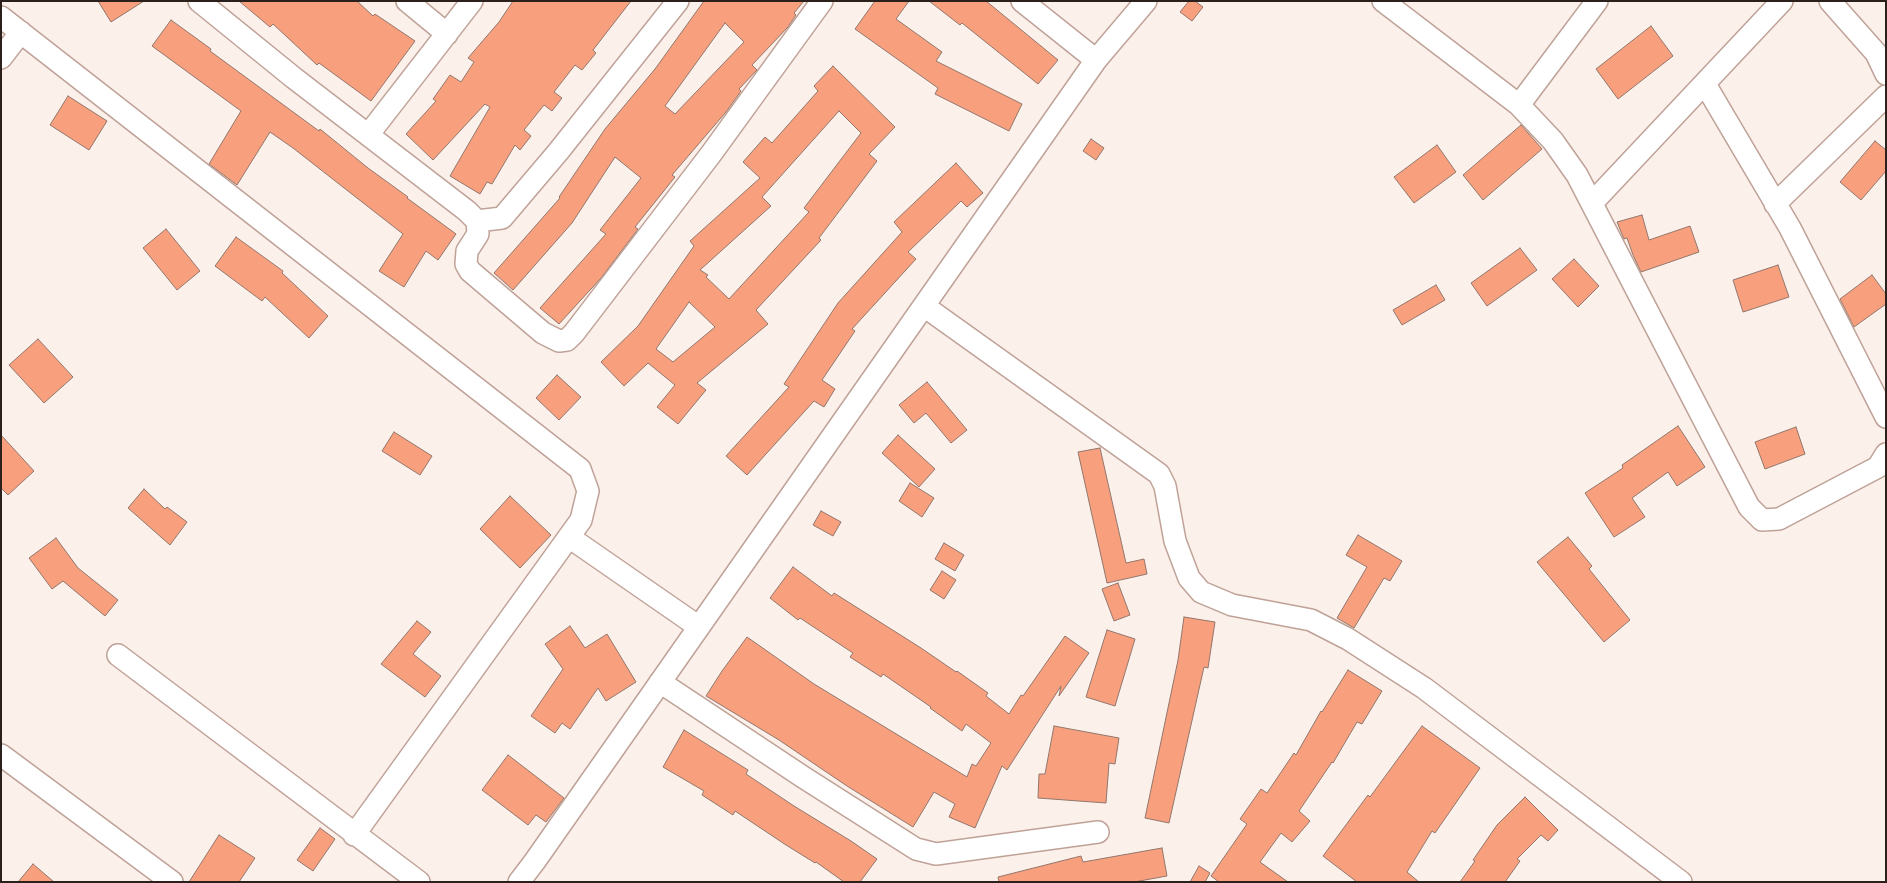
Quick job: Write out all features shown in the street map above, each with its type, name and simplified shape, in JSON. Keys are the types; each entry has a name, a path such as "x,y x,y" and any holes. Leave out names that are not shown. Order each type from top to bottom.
{"street":[{"path":"199,1 467,211 477,221 478,234 467,251 466,264 470,271 543,333 559,340 566,340 574,333 711,154 822,1"},
{"path":"406,1 447,34"},
{"path":"368,135 472,1"},
{"path":"477,221 502,218 558,152 678,1"},
{"path":"1022,1 1096,60"},
{"path":"519,882 1096,60 1146,1"},
{"path":"1383,1 1519,105 1554,141 1578,175 1749,506 1762,520 1778,520 1878,467 1886,454"},
{"path":"1519,105 1597,1"},
{"path":"1592,203 1782,1"},
{"path":"1830,1 1876,53 1886,74"},
{"path":"1,17 580,469 588,490 581,520 354,835"},
{"path":"1,58 21,32"},
{"path":"1705,84 1790,228 1886,418"},
{"path":"1776,204 1886,96"},
{"path":"924,306 1159,474 1165,486 1175,541 1188,578 1201,592 1232,605 1311,620 1348,638 1424,688 1681,882"},
{"path":"569,537 699,627"},
{"path":"118,655 354,835 419,882"},
{"path":"660,682 916,849 936,854 1098,832"},
{"path":"1,754 172,882"}],"building":[{"path":"98,1 144,1 111,22"},
{"path":"239,1 357,1 373,16 375,14 415,41 371,101 319,63 317,65 273,24 270,27"},
{"path":"513,1 631,1 593,50 596,53 582,70 575,65 554,92 562,98 552,111 544,105 524,130 531,136 520,150 515,145 492,184 487,182 480,194 450,176 490,107 485,104 433,160 406,134 436,101 433,99 450,75 461,82 474,62 468,58 499,22"},
{"path":"704,1 804,1 794,13 796,15 788,27 752,65 757,70 739,89 741,91 726,112 672,175 675,177 635,227 638,229 601,278 559,324 540,308 606,234 600,230 641,178 615,157 572,223 513,290 494,273 560,198 605,129 655,69","holes":["725,23 744,42 675,114 665,106"]},
{"path":"875,1 909,1 896,19 942,52 936,61 1022,104 1009,131 935,94 938,88 855,29"},
{"path":"929,1 986,1 1058,60 1038,84 962,23 960,25"},
{"path":"1189,1 1195,1 1203,7 1192,21 1180,12"},
{"path":"171,20 319,131 320,129 368,168 456,234 438,260 426,251 404,287 379,271 403,234 270,132 237,185 209,164 241,111 152,46"},
{"path":"1651,26 1673,56 1618,99 1596,69"},
{"path":"833,66 895,127 869,154 877,161 819,238 821,240 756,310 768,324 697,383 706,390 678,424 657,407 675,385 648,363 624,386 601,362 638,326 694,246 690,241 760,178 743,162 765,137 772,143 818,91 814,86","holes":["839,111 861,133 804,208 809,212 729,299 706,277 708,275 700,270 771,206 762,197","689,302 715,327 673,362 656,349"]},
{"path":"68,96 107,121 89,150 50,125"},
{"path":"1521,125 1542,149 1483,200 1463,175"},
{"path":"1091,139 1104,148 1096,160 1083,151"},
{"path":"1875,141 1886,150 1886,171 1861,200 1840,182"},
{"path":"1437,145 1456,172 1414,203 1394,177"},
{"path":"956,163 983,193 967,207 961,201 908,252 916,259 852,329 855,331 822,380 835,389 824,407 814,401 747,475 726,456 789,387 784,384 838,303 902,232 894,222"},
{"path":"1642,215 1649,240 1690,226 1699,252 1641,272 1627,238 1624,239 1617,222"},
{"path":"166,229 200,271 177,290 143,248"},
{"path":"236,237 283,271 282,273 328,316 309,338 265,297 262,301 215,266"},
{"path":"1520,248 1537,270 1487,306 1471,283"},
{"path":"1574,259 1599,286 1578,307 1552,279"},
{"path":"1778,265 1789,297 1743,312 1733,280"},
{"path":"1872,275 1886,294 1886,304 1854,327 1840,299"},
{"path":"1436,285 1445,300 1402,325 1393,310"},
{"path":"38,339 73,377 44,403 9,365"},
{"path":"557,375 581,397 559,420 536,398"},
{"path":"927,382 967,430 951,443 926,413 914,423 899,405"},
{"path":"1678,426 1705,467 1677,486 1668,472 1632,498 1645,517 1614,537 1585,493 1623,468 1622,465"},
{"path":"1796,427 1805,454 1765,469 1755,442"},
{"path":"394,432 432,456 420,475 382,451"},
{"path":"1,435 34,471 8,495 1,488"},
{"path":"898,435 935,469 919,487 882,453"},
{"path":"1100,448 1126,563 1144,559 1147,574 1107,583 1078,452"},
{"path":"910,483 934,498 922,517 899,501"},
{"path":"144,489 165,509 167,507 187,522 170,545 128,508"},
{"path":"510,496 551,535 520,568 480,529"},
{"path":"821,511 841,522 833,536 813,525"},
{"path":"1358,535 1402,561 1390,581 1384,578 1354,628 1337,618 1367,567 1346,555"},
{"path":"1568,537 1592,566 1589,569 1630,620 1604,642 1537,562"},
{"path":"56,538 78,568 118,600 105,616 63,581 52,589 29,558"},
{"path":"944,543 964,555 955,571 935,559"},
{"path":"793,567 832,596 834,593 957,671 988,693 986,696 1009,714 1065,636 1089,653 1059,696 1061,686 1007,770 1002,766 975,828 949,817 955,804 934,792 913,827 847,786 779,740 706,696 747,637 814,684 967,777 972,764 976,766 991,743 966,724 962,731 883,674 881,677 850,657 853,653 800,618 798,620 770,598"},
{"path":"942,571 956,580 944,599 930,590"},
{"path":"1118,583 1130,615 1114,621 1102,589"},
{"path":"1184,617 1215,622 1208,668 1204,667 1169,823 1145,818 1178,660"},
{"path":"417,621 431,632 413,654 441,676 425,697 381,664"},
{"path":"570,626 585,648 607,634 636,682 606,701 598,688 570,729 562,723 555,733 531,716 563,669 545,644"},
{"path":"1107,630 1135,639 1115,706 1086,697"},
{"path":"1348,670 1382,691 1362,724 1357,722 1333,763 1299,811 1310,821 1292,842 1281,833 1260,862 1288,882 1219,882 1211,876 1247,824 1240,819 1261,789 1267,793 1294,753 1296,755 1321,711"},
{"path":"1054,726 1119,738 1115,764 1109,763 1106,803 1038,798 1039,774 1045,774"},
{"path":"1422,726 1480,768 1435,833 1432,831 1407,872 1419,882 1357,882 1323,856 1368,795 1370,797"},
{"path":"684,730 748,770 746,774 877,859 860,882 844,882 735,811 733,815 702,795 704,791 663,767"},
{"path":"508,755 564,798 546,822 536,815 528,825 482,790"},
{"path":"1525,797 1558,830 1548,841 1541,835 1517,859 1520,861 1505,882 1460,882 1497,825"},
{"path":"320,828 335,839 313,871 297,860"},
{"path":"219,835 255,858 239,882 189,882"},
{"path":"1162,848 1167,876 1134,882 999,882 998,877 1081,856 1083,862"},
{"path":"33,864 54,882 18,882"},
{"path":"1199,866 1210,873 1205,882 1190,882"}]}
